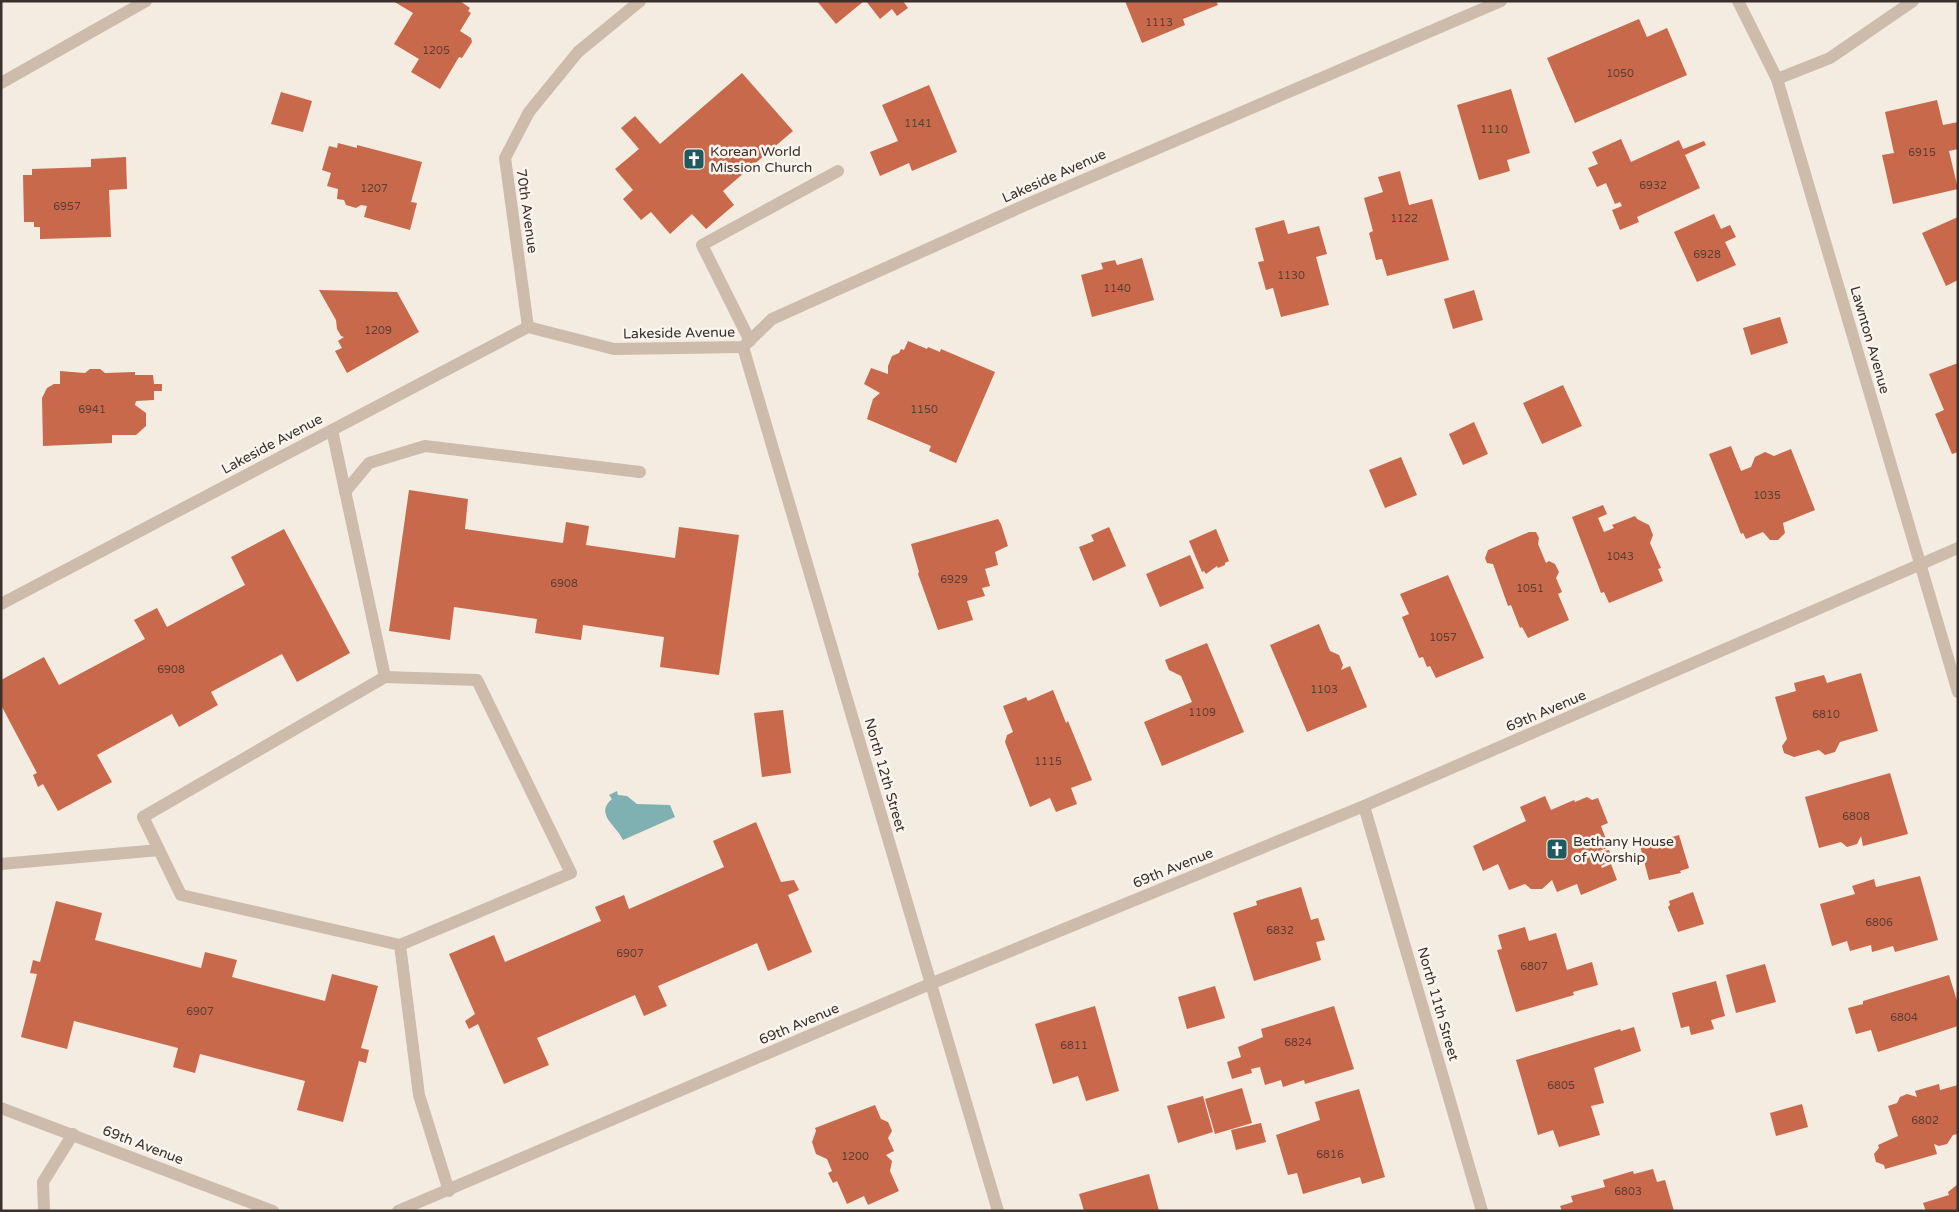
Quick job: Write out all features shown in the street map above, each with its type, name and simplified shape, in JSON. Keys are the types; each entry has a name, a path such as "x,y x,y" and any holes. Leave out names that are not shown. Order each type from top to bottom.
{"street":[{"path":"1,83 146,1"},
{"name":"70th Avenue","path":"528,327 505,158 529,112 578,52 640,1"},
{"name":"Lakeside Avenue","path":"1,604 528,327 614,349 747,344 772,320 799,307 1030,203 1501,1"},
{"name":"Lawnton Avenue","path":"1738,1 1777,79 1958,692"},
{"path":"1777,79 1830,58 1913,1"},
{"name":"North 12th Street","path":"838,171 702,245 747,344 930,984 998,1211"},
{"path":"332,430 385,677"},
{"path":"345,492 369,464 425,446 640,472"},
{"name":"69th Avenue","path":"398,1211 930,984 1364,806 1958,548"},
{"path":"385,677 478,680 571,873 400,945 181,895 143,817 385,677"},
{"name":"North 11th Street","path":"1364,806 1482,1211"},
{"path":"1,864 159,850"},
{"path":"400,945 419,1095 448,1191"},
{"name":"69th Avenue","path":"1,1108 273,1211"},
{"path":"44,1211 43,1182 73,1134"}],"water":[{"path":"617,791 618,795 627,796 637,804 670,805 675,817 623,840 608,820 605,810 607,804 612,799 609,795"}],"building":[{"path":"393,1 460,1 470,8 468,11 471,13 460,31 471,38 472,42 462,58 459,57 440,89 411,72 419,59 394,44 413,13"},
{"path":"817,1 864,1 836,24"},
{"path":"866,1 903,1 908,8 897,16 892,9 880,19"},
{"path":"1125,1 1216,1 1218,5 1183,19 1185,25 1142,43"},
{"path":"1639,19 1647,37 1667,28 1687,75 1575,123 1547,58"},
{"name":"Korean World Mission Church","path":"742,73 793,131 723,191 734,205 706,229 692,214 670,234 651,212 641,220 623,199 633,190 615,169 639,149 621,128 635,116 660,144"},
{"path":"929,85 957,152 912,171 909,163 880,176 870,152 898,141 882,105"},
{"path":"1511,89 1530,153 1507,160 1510,171 1479,180 1457,105"},
{"path":"281,92 312,101 303,132 271,124"},
{"path":"1937,100 1943,125 1958,122 1958,149 1949,151 1958,189 1893,204 1882,155 1894,153 1885,112"},
{"path":"1621,139 1631,162 1679,140 1683,149 1704,141 1706,145 1685,155 1700,188 1637,217 1639,222 1620,230 1612,210 1622,206 1620,202 1615,204 1606,183 1597,187 1588,168 1598,164 1592,152"},
{"path":"338,143 357,148 357,145 422,162 411,202 417,203 410,230 364,217 367,206 361,205 356,208 346,205 344,200 337,199 338,189 327,186 331,173 322,170 329,146 337,148"},
{"path":"126,157 127,189 109,190 111,237 40,239 40,227 34,227 34,222 24,222 23,175 32,175 32,169 91,167 91,159"},
{"path":"1400,171 1409,205 1432,199 1449,260 1387,276 1382,259 1376,260 1369,233 1373,231 1364,198 1383,192 1378,177"},
{"path":"1714,214 1721,229 1730,225 1736,237 1725,242 1736,265 1697,282 1674,232"},
{"path":"1958,217 1958,280 1946,286 1922,233"},
{"path":"1284,220 1288,234 1319,226 1327,254 1316,257 1329,305 1281,317 1273,288 1266,290 1258,262 1264,261 1255,228"},
{"path":"1142,258 1154,300 1092,317 1081,275 1103,269 1101,263 1115,260 1117,265"},
{"path":"319,290 397,292 419,332 347,373 335,351 342,348 338,341 344,337 341,336 337,329 336,320"},
{"path":"1474,290 1483,320 1453,329 1444,299"},
{"path":"1780,317 1788,343 1751,355 1743,328"},
{"path":"908,341 927,349 928,347 940,352 941,349 995,372 956,463 929,451 931,446 867,419 873,399 880,393 864,384 871,368 888,374 888,366 892,356 899,353 901,349 904,350"},
{"path":"1958,363 1958,452 1952,454 1935,414 1944,410 1929,374"},
{"path":"90,369 100,369 105,373 135,372 135,375 153,375 154,384 162,384 162,391 154,391 154,400 136,401 135,405 146,413 146,426 136,435 112,435 112,443 43,446 42,398 47,388 54,384 60,384 60,371 85,373"},
{"path":"1563,385 1582,426 1542,444 1523,403"},
{"path":"1474,422 1488,454 1463,465 1449,434"},
{"path":"1731,446 1741,471 1751,467 1755,457 1765,452 1774,456 1791,449 1815,510 1783,523 1785,533 1778,540 1770,540 1763,532 1746,539 1743,533 1741,534 1709,454"},
{"path":"1401,457 1417,495 1385,508 1369,470"},
{"path":"409,490 468,499 465,529 563,543 566,522 589,526 586,545 675,558 679,527 739,535 719,675 660,667 664,637 583,625 581,640 535,633 537,619 454,607 450,640 389,631"},
{"path":"1603,505 1607,514 1598,518 1604,532 1614,528 1612,525 1635,516 1649,525 1653,535 1650,543 1661,568 1658,569 1663,581 1609,603 1604,592 1601,593 1572,517"},
{"path":"998,519 1008,546 995,552 998,565 985,569 990,586 982,588 985,596 967,601 973,620 938,630 918,574 911,544"},
{"path":"1109,527 1126,566 1093,581 1079,547 1094,541 1091,535"},
{"path":"284,529 350,653 297,682 282,654 211,692 218,705 179,727 172,714 97,755 112,782 58,811 43,784 38,787 33,775 37,773 1,705 1,680 44,657 59,685 145,639 134,620 157,608 167,627 245,585 231,557"},
{"path":"1216,529 1229,561 1218,568 1217,566 1206,574 1204,571 1202,572 1189,541"},
{"path":"1529,532 1536,532 1539,538 1538,544 1546,563 1549,561 1555,564 1559,572 1556,578 1562,592 1558,594 1569,620 1528,638 1522,627 1520,628 1511,605 1508,606 1493,564 1487,563 1485,558 1488,550"},
{"path":"1190,555 1204,588 1160,607 1146,574"},
{"path":"1448,575 1484,658 1436,678 1430,666 1427,667 1423,657 1419,658 1402,617 1409,614 1400,594"},
{"path":"1319,624 1330,651 1339,655 1343,665 1341,670 1350,666 1367,707 1307,732 1270,645"},
{"path":"1207,643 1244,732 1162,766 1144,722 1192,702 1181,676 1169,670 1165,660"},
{"path":"1861,673 1878,731 1840,742 1835,752 1825,755 1819,750 1794,757 1784,753 1782,746 1787,739 1775,697 1796,691 1794,683 1824,675 1827,683"},
{"path":"1053,690 1092,780 1071,788 1077,804 1056,812 1050,798 1030,807 1005,742 1007,735 1013,732 1003,706 1026,697 1028,701"},
{"path":"783,710 791,773 762,777 754,713"},
{"path":"1890,773 1908,834 1863,846 1861,836 1857,844 1847,847 1841,842 1819,848 1805,797"},
{"path":"1545,796 1551,810 1574,800 1575,802 1587,797 1592,800 1598,798 1608,823 1601,826 1609,847 1597,852 1609,850 1613,860 1601,866 1602,868 1611,864 1617,880 1581,895 1577,884 1557,892 1552,880 1542,889 1531,889 1525,884 1509,890 1498,864 1483,871 1473,846 1526,821 1520,807"},
{"path":"756,822 781,882 794,880 799,890 788,895 812,952 768,971 757,943 658,986 667,1006 644,1016 635,995 537,1038 549,1065 504,1084 478,1024 469,1029 465,1021 475,1014 449,954 494,935 505,962 601,921 595,907 624,895 629,909 724,867 713,841"},
{"path":"1679,835 1689,868 1680,871 1681,873 1649,880 1640,846"},
{"path":"1920,876 1938,940 1895,952 1893,946 1872,952 1871,945 1850,951 1847,941 1832,946 1820,904 1855,894 1852,886 1874,879 1876,887"},
{"path":"1301,887 1311,920 1318,918 1325,940 1316,942 1321,960 1254,981 1233,913 1257,905 1256,901"},
{"path":"1693,892 1704,924 1678,932 1668,907 1670,905 1669,901"},
{"path":"56,901 102,913 95,940 201,968 205,952 237,960 232,977 325,1001 332,974 378,986 361,1048 369,1050 366,1063 359,1061 343,1122 297,1110 305,1081 200,1054 195,1073 173,1067 178,1048 74,1021 67,1049 21,1037 37,974 30,973 33,960 40,962"},
{"path":"1525,927 1529,941 1556,933 1567,970 1592,962 1598,985 1573,992 1574,995 1516,1012 1497,950 1502,949 1498,935"},
{"path":"1765,964 1776,1002 1736,1013 1726,975"},
{"path":"1949,975 1958,1004 1958,1026 1878,1052 1871,1030 1856,1034 1848,1008 1863,1004 1863,1001"},
{"path":"1716,981 1725,1016 1711,1020 1714,1029 1691,1035 1689,1026 1681,1028 1672,993"},
{"path":"1215,986 1225,1018 1187,1029 1178,997"},
{"path":"1095,1006 1119,1091 1086,1101 1078,1076 1053,1084 1035,1024"},
{"path":"1334,1006 1354,1069 1305,1084 1304,1080 1283,1087 1281,1080 1265,1085 1260,1067 1251,1069 1252,1073 1232,1079 1227,1062 1241,1057 1238,1047 1263,1037 1261,1029"},
{"path":"1634,1027 1641,1051 1594,1068 1604,1103 1591,1106 1600,1135 1559,1147 1553,1130 1538,1135 1516,1060 1620,1029 1621,1031"},
{"path":"1939,1084 1940,1090 1958,1085 1958,1134 1953,1135 1947,1144 1939,1146 1934,1144 1937,1154 1885,1169 1884,1165 1876,1162 1874,1154 1879,1148 1878,1145 1898,1136 1888,1106 1897,1103 1900,1097 1907,1094 1917,1097 1915,1091"},
{"path":"1242,1088 1252,1123 1215,1134 1205,1099"},
{"path":"1359,1089 1385,1177 1362,1184 1360,1177 1303,1194 1297,1173 1288,1175 1276,1135 1320,1120 1315,1102"},
{"path":"1203,1096 1213,1132 1178,1143 1167,1106"},
{"path":"1802,1104 1808,1127 1776,1136 1770,1113"},
{"path":"875,1105 881,1119 888,1122 892,1131 888,1138 894,1151 886,1155 892,1161 890,1171 899,1191 868,1205 864,1196 847,1204 837,1181 833,1183 828,1173 832,1171 827,1159 816,1154 812,1142 816,1131 815,1128"},
{"path":"1261,1123 1266,1142 1236,1150 1231,1130"},
{"path":"1653,1169 1657,1182 1665,1180 1674,1211 1562,1211 1560,1206 1573,1202 1571,1196 1605,1187 1603,1180 1633,1171 1634,1174"},
{"path":"1149,1174 1159,1211 1084,1211 1079,1194"},
{"path":"1958,1184 1958,1211 1926,1211 1923,1203 1949,1195 1948,1192"}],"place":[{"name":"Korean World Mission Church","path":"694,159"},
{"name":"Bethany House of Worship","path":"1557,849"}]}
